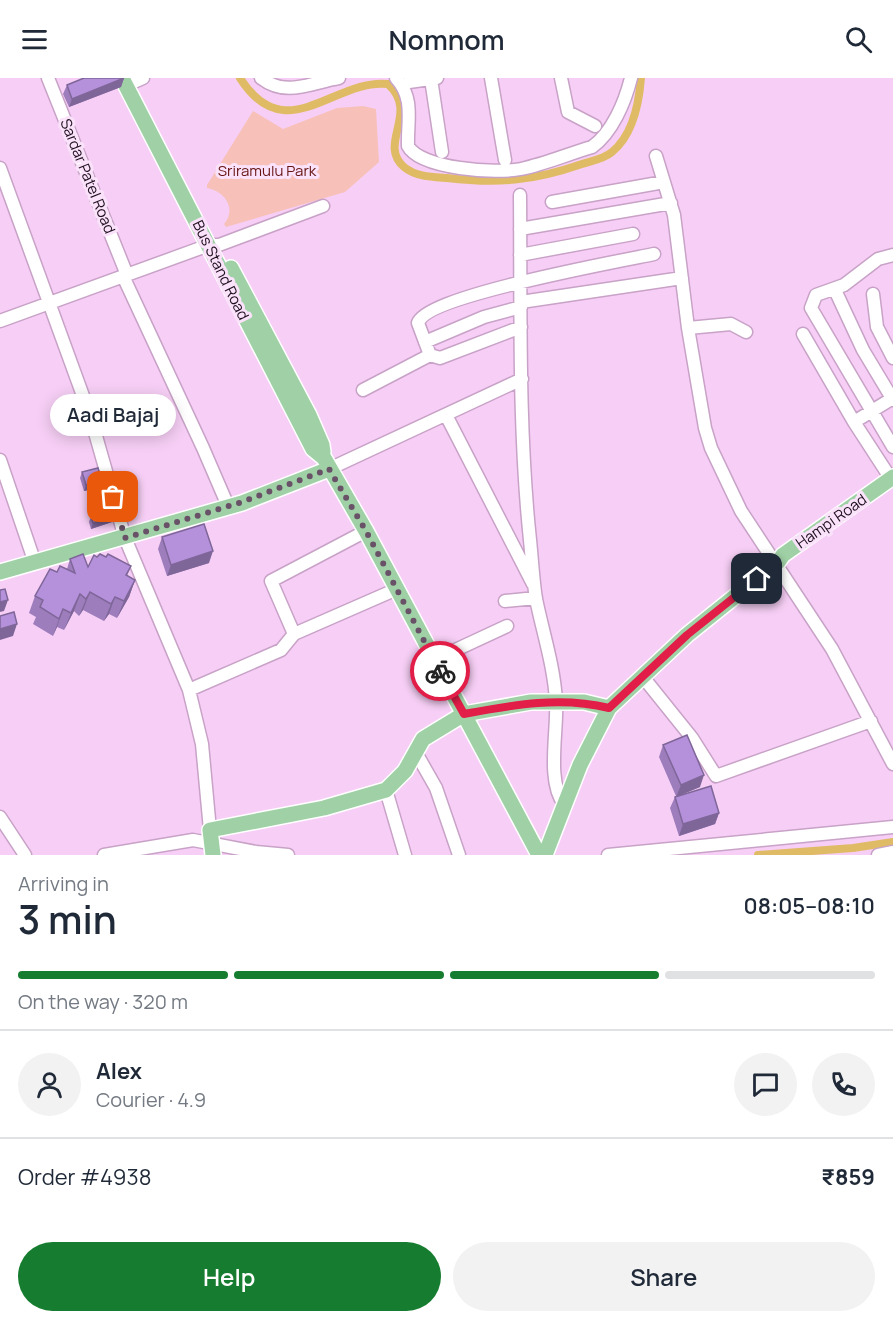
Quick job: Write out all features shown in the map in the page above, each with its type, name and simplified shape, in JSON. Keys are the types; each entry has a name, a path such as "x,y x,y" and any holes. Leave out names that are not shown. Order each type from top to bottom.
{"main road":[{"name":"Bus Stand Road","path":"133,79 214,245 309,415 322,445 326,464 366,531 539,855"},
{"path":"0,572 125,538 228,506 280,488 326,464"},
{"name":"Hampi Road","path":"609,708 687,635 777,563 783,555 892,482"},
{"path":"212,844 386,790 405,771 423,739 464,714 531,702 584,702 609,708 580,765 545,855"}],"street":[{"name":"Sardar Patel Road","path":"48,78 125,275 228,506"},
{"path":"261,78 275,86 288,88 307,87 339,78"},
{"path":"396,78 406,95 411,119 408,146 415,156 443,164 504,171 522,169 592,147 599,142 618,111 631,78"},
{"path":"409,82 434,78 442,152"},
{"path":"491,78 504,160"},
{"path":"561,78 568,112 595,126"},
{"path":"656,156 671,202 688,328 705,428 711,448 741,511 832,650 893,764"},
{"path":"0,168 90,415 125,538 189,690 202,744 212,844"},
{"path":"552,202 664,182"},
{"path":"520,195 522,379 532,558 536,593 548,644 556,702 556,778 558,793 564,804"},
{"path":"520,229 671,202"},
{"path":"0,321 323,206"},
{"path":"520,255 633,234"},
{"path":"521,327 436,358 430,355 418,326 422,316 456,300 520,283 654,254"},
{"path":"893,255 878,259 860,276 835,290 816,295 812,308 871,413 893,447"},
{"path":"425,342 521,304 682,278"},
{"path":"835,290 857,339 893,399 854,422"},
{"path":"873,294 877,327 893,358"},
{"path":"688,328 731,324 746,332"},
{"path":"802,334 892,482"},
{"path":"363,390 430,355"},
{"path":"326,464 446,415 522,379"},
{"path":"446,415 536,593"},
{"path":"0,460 35,563"},
{"path":"294,634 271,581 366,531"},
{"path":"517,557 532,558"},
{"path":"189,690 281,650 294,634 397,589"},
{"path":"505,601 536,593"},
{"path":"434,660 507,626"},
{"path":"643,677 692,738 716,776 871,721"},
{"path":"415,751 436,788 459,855"},
{"path":"386,790 405,855"},
{"path":"0,817 26,855"},
{"path":"608,855 893,827"},
{"path":"104,855 193,840 256,852 288,855"},
{"path":"878,855 893,852"}],"green space":[{"name":"Sriramulu Park","path":"363,106 376,109 379,162 345,192 226,227 224,224 229,212 227,202 219,193 207,188 207,185 253,111 283,129 337,108"}],"building":[{"path":"84,78 124,78 72,99 67,85"},
{"path":"98,468 102,481 86,485 82,472"},
{"path":"112,509 114,516 93,523 91,516"},
{"path":"204,524 213,551 171,565 162,537"},
{"path":"83,554 88,567 94,555 97,557 100,554 106,557 108,554 131,566 126,575 135,580 124,601 115,597 111,604 90,592 86,599 80,594 71,613 63,609 59,619 40,607 43,600 35,596 50,569 57,572 60,566 75,573 70,559"},
{"path":"5,589 8,600 0,602 0,590"},
{"path":"14,612 17,624 0,629 0,616"},
{"path":"687,735 704,775 681,785 663,745"},
{"path":"711,786 719,813 683,824 675,797"}],"waterway":[{"path":"240,78 257,99 275,108 293,110 311,106 368,85 388,84 397,95 400,106 395,148 397,158 404,167 425,176 483,181 515,180 547,174 597,160 609,154 619,145 630,128 639,98 641,78"},
{"path":"758,855 853,848 893,842"}],"way so far":[{"path":"113,497 125,538 242,502 329,469 366,531 440,671"}],"place":[{"name":"Aadi Bajaj","path":"113,497"}],"route":[{"path":"440,671 464,714 531,702 584,702 609,708 687,635 757,579"}]}
